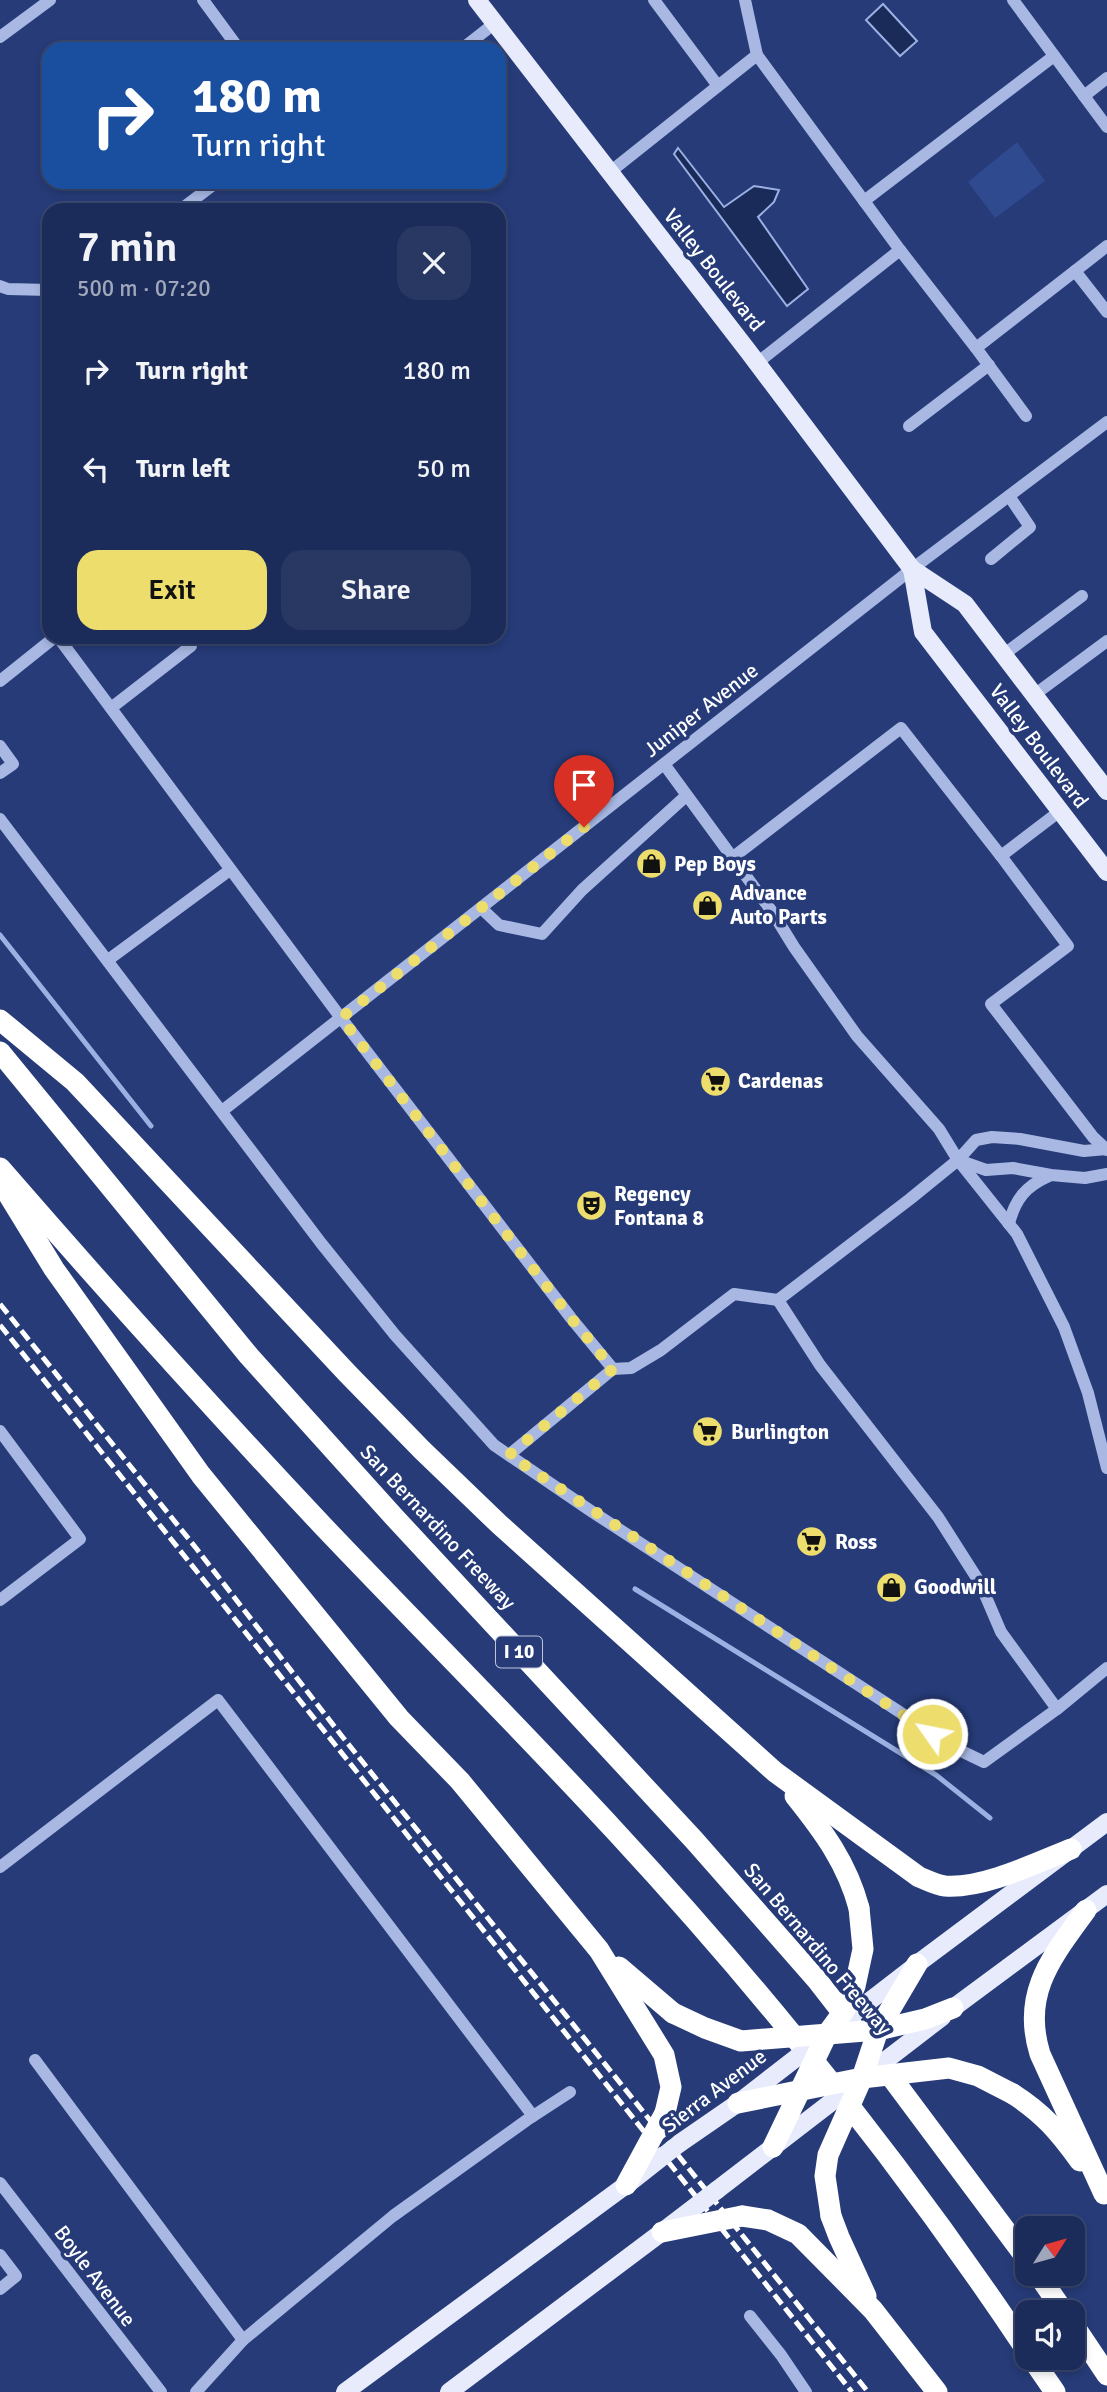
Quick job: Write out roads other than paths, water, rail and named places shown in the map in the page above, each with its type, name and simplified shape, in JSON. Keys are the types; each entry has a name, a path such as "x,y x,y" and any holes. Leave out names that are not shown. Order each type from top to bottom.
{"highway":[{"path":"0,1020 75,1082 422,1450 500,1525 775,1772 919,1877 942,1886 1000,1877 1071,1849"},
{"name":"San Bernardino Freeway","path":"0,1052 249,1356 395,1518 694,1840 817,1980 931,2127 1015,2242"},
{"name":"I 10","path":"0,1168 138,1327 330,1533 617,1833 756,1991 889,2157 1015,2334"},
{"path":"0,1180 54,1269 201,1475 399,1718 460,1781 599,1950 664,2055 671,2087 665,2113 626,2185"},
{"path":"773,2147 827,2034 844,2011 855,1986 863,1949 859,1908 851,1880 835,1847 775,1772"},
{"path":"1086,1910 1047,1965 1036,2000 1033,2031 1040,2054 1106,2196"},
{"path":"599,1950 673,2013 741,2041 878,2030 925,2019 953,2008"},
{"path":"873,2311 831,2216 825,2176 828,2155 862,2078 878,2030 917,1965"},
{"path":"738,2103 862,2078 949,2068 978,2076 1038,2110 1060,2133 1106,2196"},
{"path":"662,2232 742,2216 768,2220 798,2234 873,2311 937,2392"},
{"path":"1085,2343 1107,2375"},
{"path":"1040,2370 1055,2392"}],"main road":[{"name":"Valley Boulevard","path":"477,0 912,569 965,604 1105,784"},
{"name":"Valley Boulevard","path":"912,569 923,632 1107,872"},
{"name":"Sierra Avenue","path":"345,2392 738,2103 1107,1822"},
{"path":"449,2392 1107,1894"}],"street":[{"path":"0,37 50,0"},
{"path":"203,0 234,42"},
{"path":"654,0 718,86"},
{"path":"745,0 757,55 900,250 1026,415"},
{"path":"1013,0 1107,127"},
{"path":"471,42 495,23"},
{"path":"610,172 757,55"},
{"path":"864,201 1054,55"},
{"path":"1084,96 1107,78"},
{"path":"189,203 208,189"},
{"path":"976,348 1107,246"},
{"path":"757,363 900,250"},
{"path":"1075,271 1107,312"},
{"path":"4,287 42,290"},
{"path":"909,426 989,365"},
{"name":"Juniper Avenue","path":"222,1111 912,569 1107,422"},
{"path":"991,559 1030,527 1009,496"},
{"path":"1003,654 1083,596"},
{"path":"0,681 47,644"},
{"path":"61,644 341,1018 613,1369"},
{"path":"111,708 191,646 189,644"},
{"path":"1034,695 1105,648"},
{"path":"732,858 901,728 1068,946 991,1004 1093,1137 1107,1149"},
{"path":"0,746 13,764 0,773"},
{"path":"664,764 857,1036 939,1129 958,1160 1017,1234 1065,1327 1088,1393 1107,1468"},
{"path":"481,908 499,925 541,934 582,890 686,796"},
{"path":"1001,856 1060,811"},
{"path":"0,819 321,1242 395,1335 495,1445 955,1748 984,1762 1058,1709 1107,1668"},
{"path":"108,960 230,870"},
{"path":"509,1455 613,1369 631,1368 661,1350 734,1294 778,1300 958,1160 976,1140 992,1137 1020,1139 1084,1151 1107,1149"},
{"path":"958,1160 986,1170 1013,1168 1086,1178 1107,1174"},
{"path":"1009,1224 1018,1198 1027,1188 1051,1175"},
{"path":"778,1300 820,1365 938,1517 980,1583 1001,1632 1058,1709"},
{"path":"0,1431 80,1539 0,1600"},
{"path":"0,1867 218,1700 533,2116"},
{"path":"35,2060 243,2340"},
{"path":"196,2392 243,2340 393,2217 569,2092"},
{"name":"Boyle Avenue","path":"0,2183 161,2392"},
{"path":"0,2255 16,2276 0,2289"},
{"path":"750,2316 806,2392"}],"waterway":[{"path":"0,935 151,1126"},
{"path":"635,1589 936,1775 990,1818"}],"railway":[{"path":"0,1304 196,1548 341,1735 868,2392"},
{"path":"0,1325 852,2392"}],"place":[{"name":"Pep Boys","path":"651,864"},
{"name":"Advance Auto Parts","path":"707,905"},
{"name":"Cardenas","path":"715,1081"},
{"name":"Regency Fontana 8","path":"591,1206"},
{"name":"Burlington","path":"708,1432"},
{"name":"Ross","path":"812,1542"},
{"name":"Goodwill","path":"891,1587"}]}
